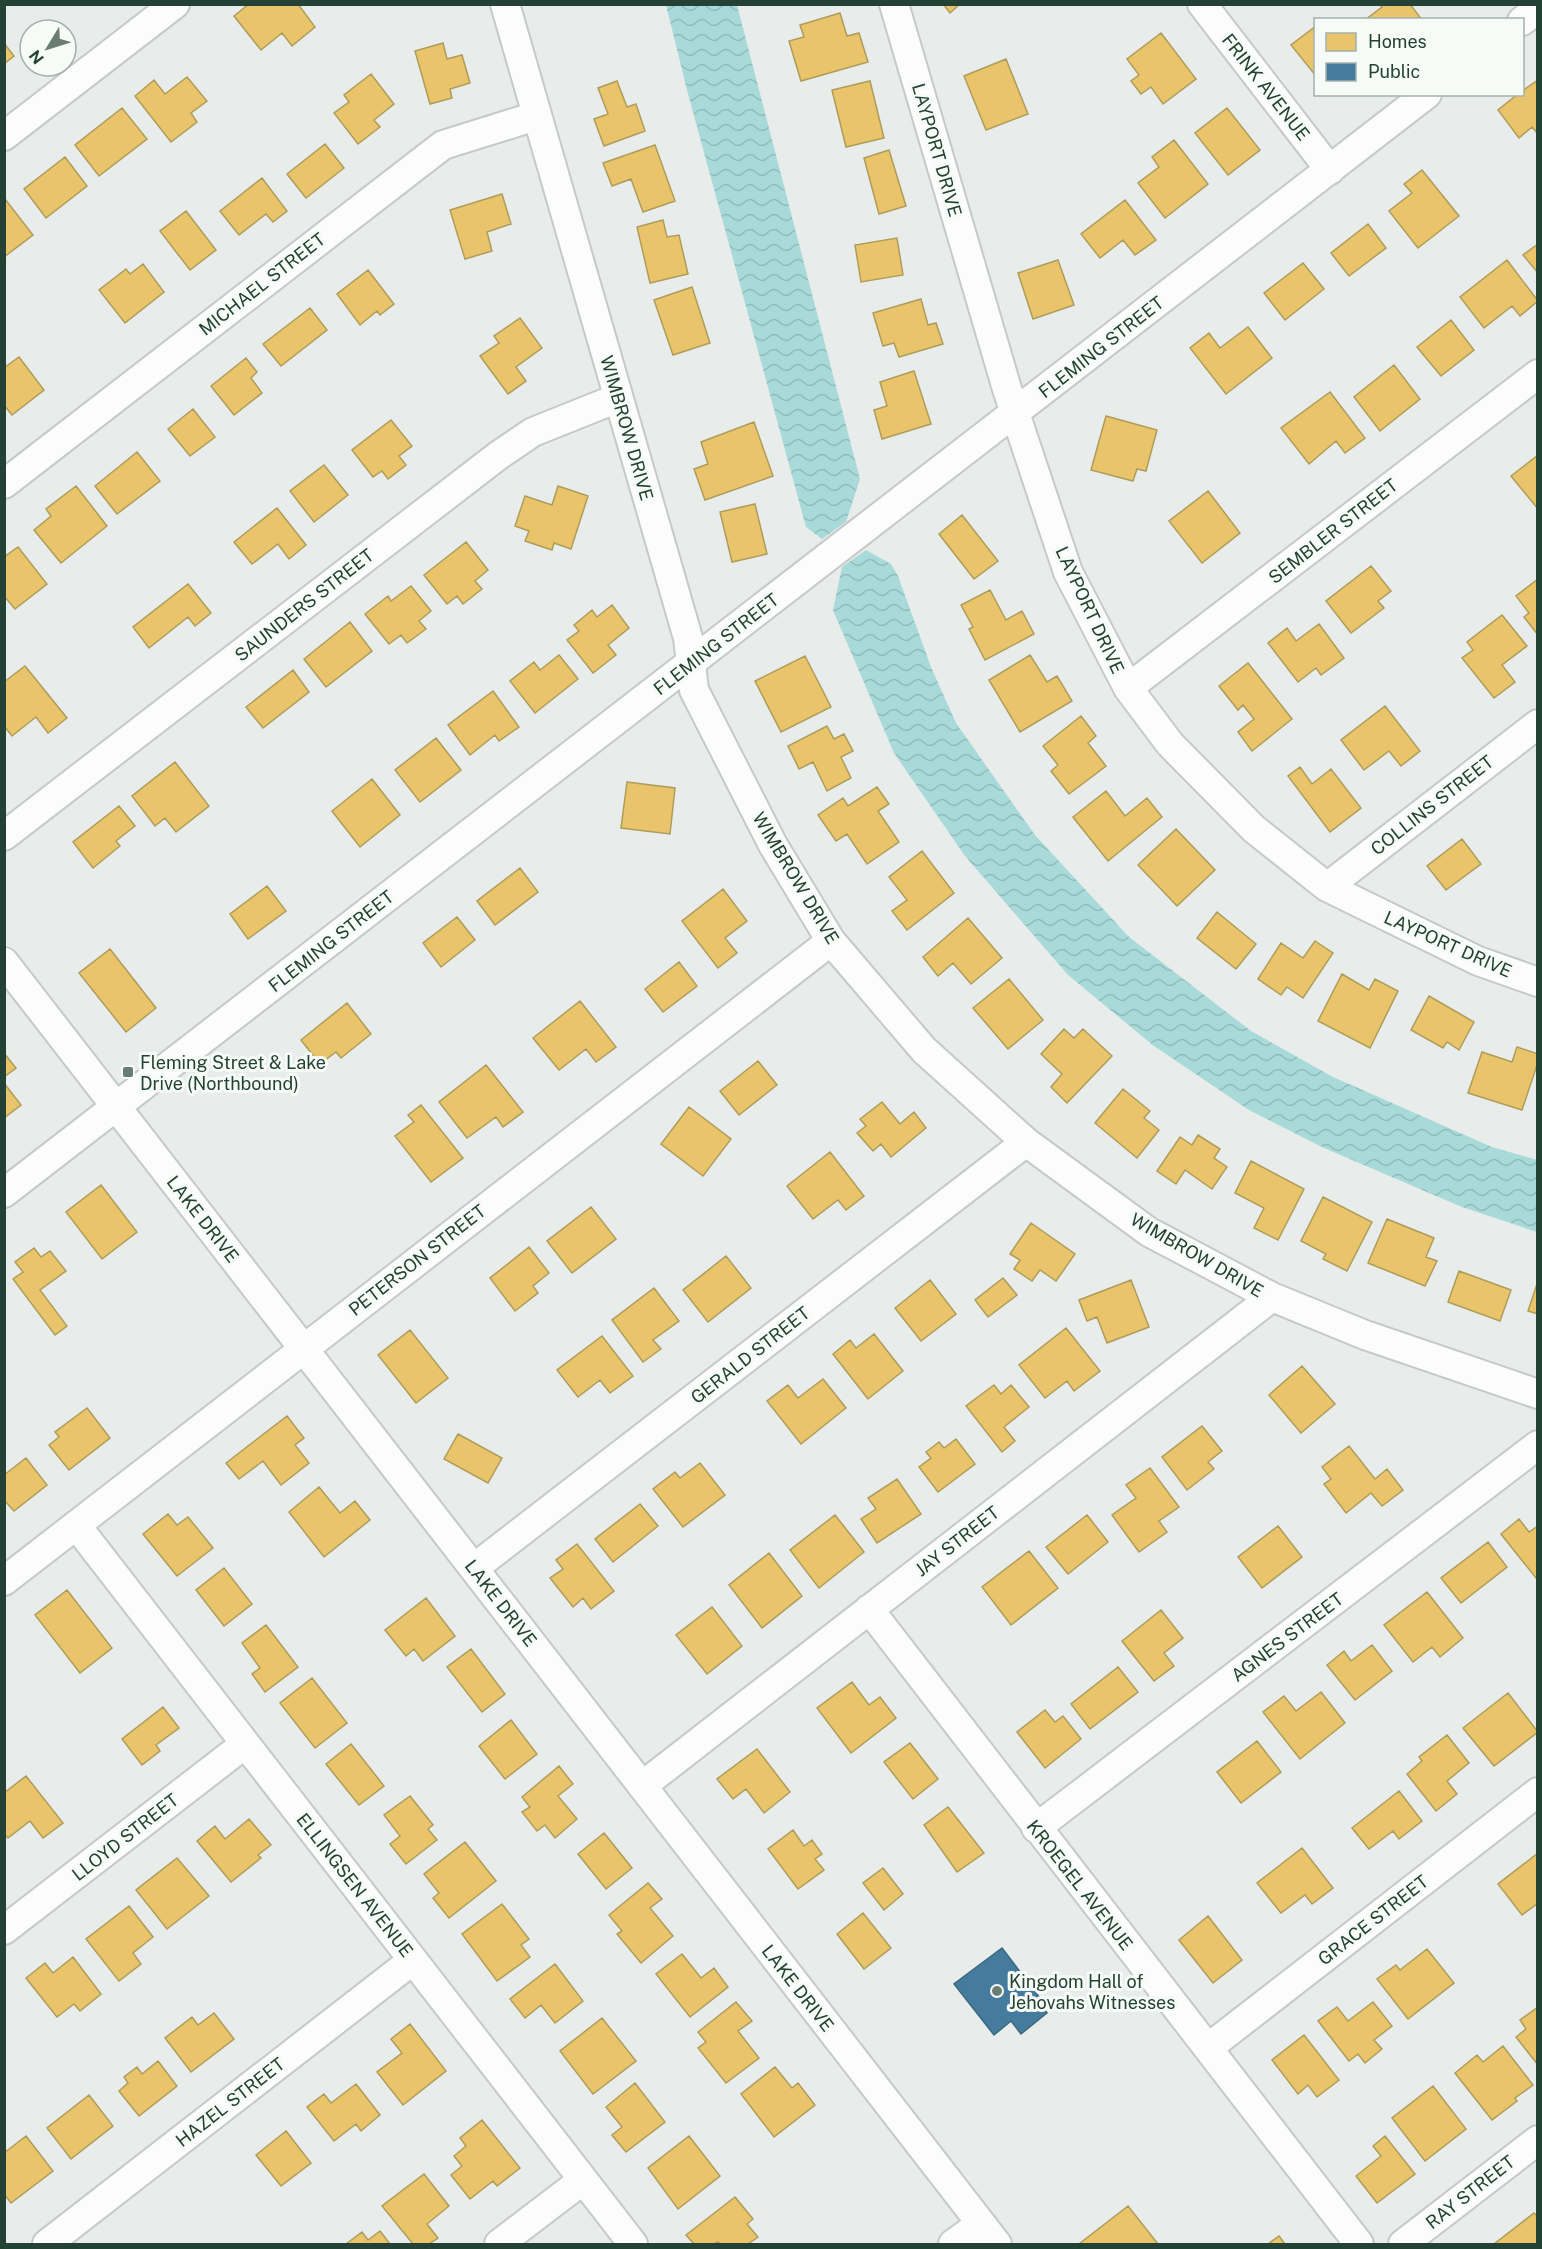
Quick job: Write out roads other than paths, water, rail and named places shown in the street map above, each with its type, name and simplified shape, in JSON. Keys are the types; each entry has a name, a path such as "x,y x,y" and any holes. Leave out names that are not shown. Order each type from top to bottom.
{"street":[{"path":"4,136 175,4"},
{"name":"WIMBROW DRIVE","path":"505,4 688,638 694,690 773,845 831,941 924,1050 1026,1142 1149,1232 1272,1297 1365,1335 1538,1394"},
{"name":"LAYPORT DRIVE","path":"894,4 1015,414 1068,572 1128,688 1170,744 1254,829 1327,887 1478,961 1538,982"},
{"name":"FRINK AVENUE","path":"1202,4 1330,170"},
{"path":"1524,20 1538,9"},
{"name":"FLEMING STREET","path":"4,1193 1424,96"},
{"name":"MICHAEL STREET","path":"4,484 443,145 536,116"},
{"name":"SEMBLER STREET","path":"1128,688 1538,374"},
{"name":"SAUNDERS STREET","path":"4,836 499,455 534,432 618,398"},
{"name":"COLLINS STREET","path":"1327,887 1538,724"},
{"name":"PETERSON STREET","path":"4,1581 831,941"},
{"name":"LAKE DRIVE","path":"4,962 989,2234"},
{"name":"GERALD STREET","path":"474,1568 1026,1142"},
{"name":"JAY STREET","path":"642,1786 1272,1297"},
{"name":"AGNES STREET","path":"1036,1828 1538,1445"},
{"name":"ELLINGSEN AVENUE","path":"76,1525 633,2244"},
{"name":"KROEGEL AVENUE","path":"869,1609 1359,2244"},
{"name":"LLOYD STREET","path":"4,1930 245,1744"},
{"name":"GRACE STREET","path":"1208,2048 1538,1792"},
{"name":"HAZEL STREET","path":"47,2244 413,1960"},
{"name":"RAY STREET","path":"1402,2244 1538,2140"},
{"path":"499,2244 583,2180"},
{"path":"953,2244 989,2234"}],"water":[{"path":"666,5 737,5 860,479 846,522 822,539 806,527"},
{"path":"866,550 891,564 898,576 931,667 956,723 1035,835 1129,937 1251,1031 1333,1077 1492,1147 1537,1160 1537,1232 1462,1207 1324,1148 1249,1110 1154,1046 1068,975 965,856 894,753 833,610 842,567"}],"place":[{"name":"Fleming Street & Lake Drive (Northbound)","path":"128,1072"},
{"name":"Kingdom Hall of Jehovahs Witnesses","path":"997,1991"}]}
